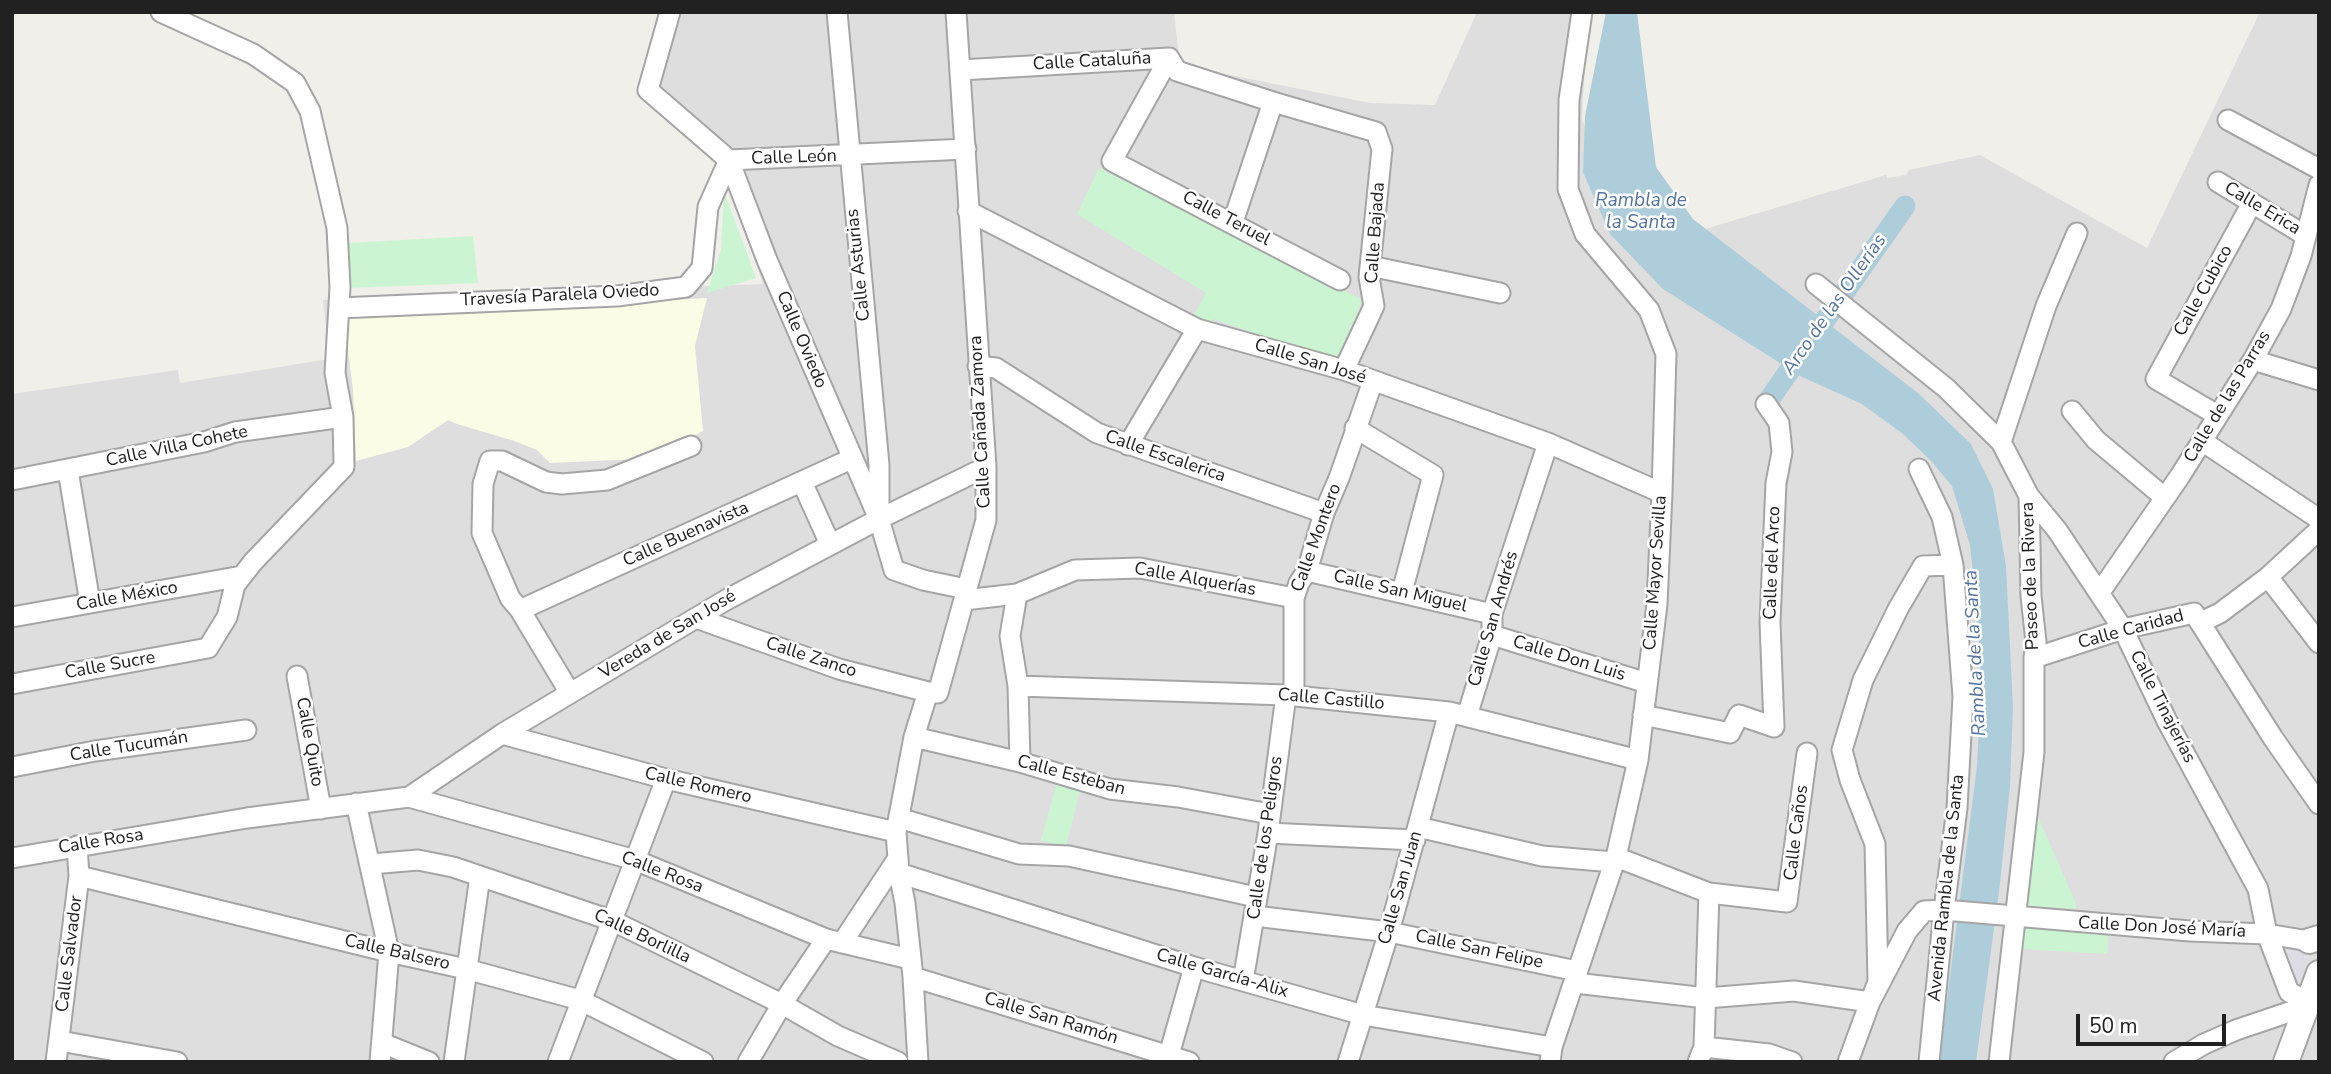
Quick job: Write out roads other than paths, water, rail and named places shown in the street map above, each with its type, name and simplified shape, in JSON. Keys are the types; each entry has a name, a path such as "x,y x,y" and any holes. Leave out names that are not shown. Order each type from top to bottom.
{"street":[{"path":"161,12 253,54 295,83 310,111 337,228 339,308 335,373 343,417 344,467 242,576"},
{"name":"Calle León","path":"670,12 648,90 729,160 966,149"},
{"name":"Calle Asturias","path":"836,12 879,465 879,519"},
{"name":"Calle Cañada Zamora","path":"918,1062 905,903 898,865 898,825 914,737 928,692 938,693 986,520 986,467 956,12"},
{"name":"Calle Mayor Sevilla","path":"1552,1058 1615,860 1637,760 1657,604 1666,354 1649,310 1585,234 1568,188 1569,100 1582,12"},
{"name":"Calle Cataluña","path":"960,70 1168,58 1177,71 1376,132"},
{"name":"Calle Teruel","path":"1168,58 1112,161 1340,279"},
{"path":"1233,222 1273,102"},
{"path":"2228,120 2319,169"},
{"name":"Calle Bajada","path":"1345,370 1374,306 1369,277 1382,149 1376,132"},
{"name":"Travesía Paralela Oviedo","path":"339,308 617,296 686,287 702,268 708,207 729,160"},
{"name":"Calle Oviedo","path":"729,160 767,260 879,519"},
{"name":"Calle Erica","path":"2218,182 2306,236"},
{"name":"Calle de las Parras","path":"2100,592 2202,441 2253,360 2281,309 2301,256 2319,185"},
{"name":"Calle Cubico","path":"2217,415 2156,379 2252,203"},
{"name":"Calle San José","path":"968,211 1197,329 1345,370 1548,443 1662,493"},
{"path":"2001,442 2046,306 2077,233"},
{"path":"1370,266 1500,293"},
{"name":"Paseo de la Rivera","path":"1816,284 1946,388 2001,442 2029,496 2031,596 2036,642 2034,751 2016,918"},
{"path":"1128,445 1197,329"},
{"path":"2253,360 2319,380"},
{"name":"Calle Escalerica","path":"978,366 996,368 1097,433 1324,513"},
{"name":"Calle Montero","path":"1286,695 1294,691 1294,598 1298,583 1307,571 1324,513 1373,382"},
{"name":"Calle del Arco","path":"1643,715 1730,733 1739,715 1774,727 1770,622 1776,482 1782,452 1779,423 1766,404"},
{"path":"2072,411 2096,440 2164,497"},
{"name":"Calle Villa Cohete","path":"12,480 204,442 235,432 343,417"},
{"path":"1355,428 1433,475 1402,592"},
{"path":"2202,441 2319,519"},
{"name":"Calle San Andrés","path":"1458,714 1492,635 1492,614 1548,443"},
{"path":"570,693 510,598 482,533 483,484 490,461 502,461 546,482 562,484 607,480 691,446"},
{"name":"Calle Buenavista","path":"520,610 852,459"},
{"name":"Vereda de San José","path":"356,803 409,797 502,734 696,618 830,544 986,467"},
{"name":"Avenida Rambla de la Santa","path":"1919,469 1942,517 1953,565 1963,697 1957,808 1929,1062"},
{"path":"68,470 90,603"},
{"path":"802,482 830,544"},
{"name":"Calle Tinajerías","path":"2029,496 2057,530 2123,629 2167,720 2258,889 2267,934 2290,992 2307,1004"},
{"name":"Calle Alquerías","path":"879,519 894,570 965,595 1017,594 1075,570 1140,568 1294,598"},
{"name":"Calle Caridad","path":"2034,658 2123,629 2194,613 2201,622 2220,613 2268,578 2319,530"},
{"path":"1848,1062 1878,982 1875,844 1850,780 1842,750 1863,680 1923,566 1953,565"},
{"name":"Calle San Miguel","path":"1307,571 1492,614"},
{"name":"Calle México","path":"12,617 242,576"},
{"name":"Calle Sucre","path":"12,684 208,648 227,617 235,585 242,576"},
{"path":"2268,578 2319,643"},
{"path":"1017,594 1010,636 1018,686 1020,762"},
{"name":"Calle Zanco","path":"696,618 838,669 928,692"},
{"path":"2201,622 2273,738 2319,804"},
{"name":"Calle Don Luis","path":"1492,635 1647,683"},
{"name":"Calle Quito","path":"297,676 321,809"},
{"name":"Calle Castillo","path":"1018,686 1286,695 1458,714 1637,760"},
{"name":"Calle de los Peligros","path":"1243,981 1269,824 1286,695"},
{"name":"Calle San Juan","path":"1348,1062 1390,932 1417,834 1458,714"},
{"name":"Calle Tucumán","path":"12,767 95,751 246,730"},
{"name":"Calle Romero","path":"502,734 666,779 898,825 1019,855 1069,856 1256,906"},
{"name":"Calle Esteban","path":"914,737 1020,762 1110,789 1178,797 1269,824 1417,834 1542,856 1615,860"},
{"name":"Calle Caños","path":"1615,860 1709,893 1787,902 1807,753"},
{"path":"558,1062 666,779"},
{"name":"Calle Rosa","path":"409,797 635,860 834,941 911,968"},
{"path":"356,803 389,952 381,1052 429,1062"},
{"name":"Calle Rosa","path":"12,858 247,818 356,803"},
{"name":"Calle Salvador","path":"56,1062 79,876 77,846"},
{"name":"Calle Borlilla","path":"371,864 418,860 453,867 613,921 782,1004 838,1037 898,1062"},
{"path":"748,1062 782,1004 898,865"},
{"name":"Calle García-Alix","path":"898,865 1194,967 1363,1015 1552,1058"},
{"name":"Calle Balsero","path":"79,876 466,969 580,1000 703,1062"},
{"path":"454,1062 480,876"},
{"path":"1709,893 1706,998 1701,1054 1769,1054 1792,1062"},
{"name":"Calle San Felipe","path":"1256,906 1390,932 1576,977 1706,998 1794,991 1870,1002"},
{"path":"1870,1002 1907,931 1924,911 1944,910"},
{"name":"Calle Don José María","path":"1944,910 2190,931 2267,934 2314,941"},
{"path":"1999,1062 2016,918"},
{"path":"1168,1059 1194,967"},
{"name":"Calle San Ramón","path":"911,968 1168,1059 1189,1062"},
{"path":"2286,1062 2319,973"},
{"path":"2174,1062 2204,1044 2236,1030 2307,1004"},
{"path":"60,1041 177,1062"}],"water":[{"name":"Rambla de la Santa","path":"1606,12 1637,12 1656,167 1693,219 1919,394 1971,444 1993,489 2006,566 2013,706 2010,786 2000,884 1976,1062 1939,1062 1977,766 1981,683 1970,545 1952,486 1903,434 1862,404 1802,377 1663,289 1610,234 1583,172 1585,116"}],"waterway":[{"name":"Arco de las Ollerías","path":"1766,404 1905,206"}]}
